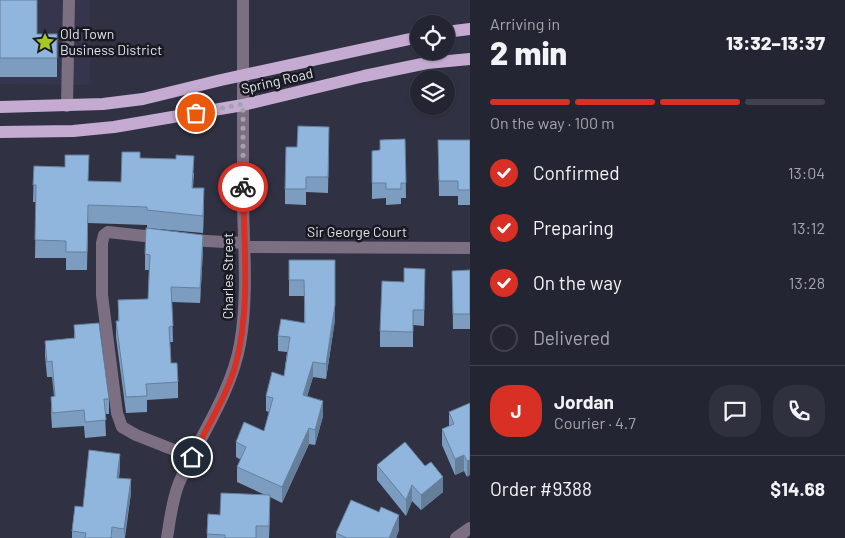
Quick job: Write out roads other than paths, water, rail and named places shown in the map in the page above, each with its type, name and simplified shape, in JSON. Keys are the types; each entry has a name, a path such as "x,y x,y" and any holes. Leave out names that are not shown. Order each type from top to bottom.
{"main road":[{"path":"455,31 470,29"},
{"name":"Spring Road","path":"0,106 67,106 143,99 410,39"},
{"name":"Spring Road","path":"0,132 73,131 114,127 243,104 364,76 427,64 470,59"}],"street":[{"path":"67,106 68,0"},
{"name":"Charles Street","path":"167,538 179,484 235,367 243,326 245,286 243,0"},
{"name":"Sir George Court","path":"192,457 136,435 122,427 117,414 102,295 102,243 104,235 112,232 244,245 470,248"},
{"path":"456,538 470,528"}],"place":[{"name":"Old Town Business District","path":"45,42"}]}
